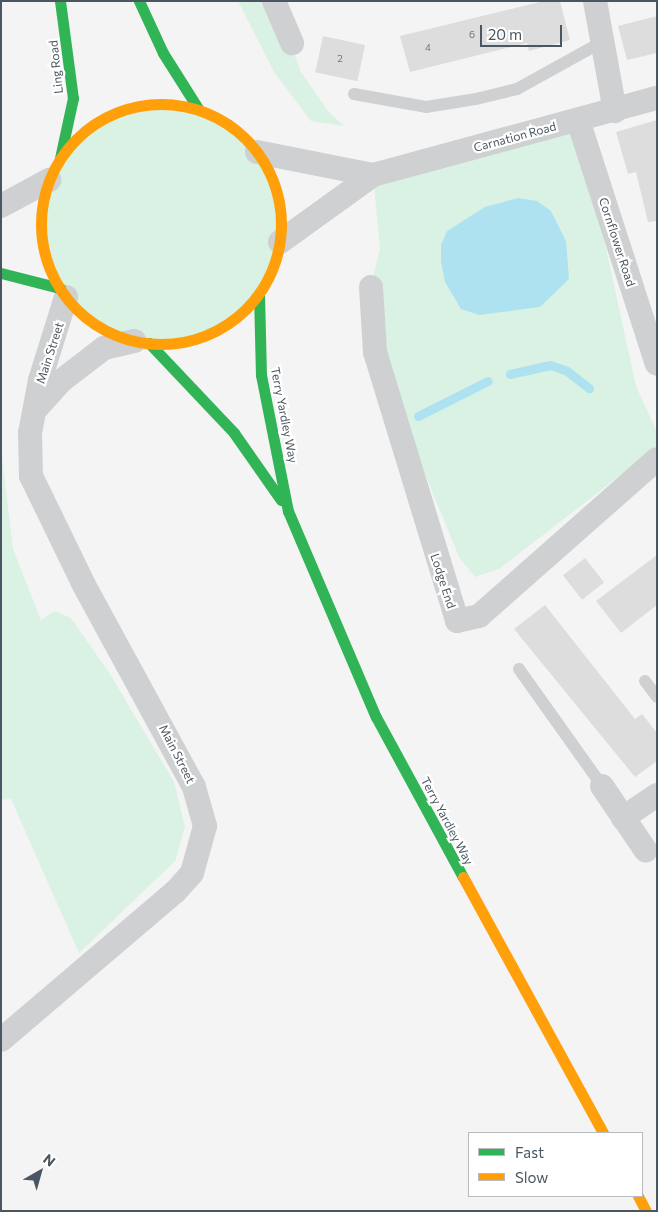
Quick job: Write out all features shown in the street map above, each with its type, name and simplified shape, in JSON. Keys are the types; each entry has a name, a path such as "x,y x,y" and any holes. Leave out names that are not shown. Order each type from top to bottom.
{"main road":[{"name":"Ling Road","path":"60,1 73,98 41,221 45,255 63,293"},
{"path":"139,1 163,53 199,110"},
{"path":"1,273 63,293 90,320 142,342 200,337 226,325 259,294 274,264 280,242 278,196 257,152 237,131 199,110 158,104 115,113 77,137 54,169"},
{"name":"Terry Yardley Way","path":"259,294 261,375 288,511"},
{"name":"Terry Yardley Way","path":"142,342 234,433 288,511 376,717 602,1132"},
{"path":"639,1197 646,1211"}],"street":[{"path":"274,1 292,44"},
{"path":"595,1 615,111"},
{"name":"Carnation Road","path":"280,242 373,175 615,111 657,98"},
{"name":"Cornflower Road","path":"578,120 657,364"},
{"name":"Carnation Road","path":"257,152 373,175"},
{"path":"1,206 54,169"},
{"name":"Lodge End","path":"371,288 375,352 456,622 479,616 657,459"},
{"name":"Main Street","path":"1,1040 175,892 192,873 205,826 194,787 42,504 31,476 30,433 34,410 63,293"},
{"name":"Main Street","path":"34,410 61,381 104,348 142,342"},
{"path":"602,786 651,855"},
{"path":"623,818 657,795"}],"lane":[{"path":"354,94 426,107 476,99 517,89 602,42"},
{"path":"519,669 602,786"},
{"path":"645,681 657,697"}],"green space":[{"path":"238,1 274,1 301,72 328,111 344,126 311,121 274,72"},
{"path":"149,105 173,105 196,110 217,119 237,132 253,148 266,168 275,189 280,212 278,247 271,270 253,300 237,316 217,329 196,338 173,343 149,343 126,338 105,329 85,316 69,300 56,280 47,259 42,236 42,212 47,189 56,168 69,148 85,132 105,119 126,110"},
{"path":"578,120 636,386 657,432 657,447 499,569 475,577 459,557 375,352 371,287 380,248 373,175"},
{"path":"1,448 13,549 41,620 55,611 71,618 110,674 174,782 185,827 175,861 79,953 11,799 1,800"}],"water":[{"path":"518,198 537,201 551,211 566,241 569,279 540,307 479,315 461,309 445,282 441,261 441,245 447,231 485,207"}],"building":[{"path":"544,1 560,1 570,40 529,51 527,43 410,72 400,36"},
{"path":"657,16 657,53 627,60 618,26"},
{"path":"323,36 365,45 357,81 315,72"},
{"path":"657,120 657,221 648,222 636,172 628,174 616,132"},
{"path":"657,555 657,605 621,633 596,601"},
{"path":"585,558 604,582 582,600 563,575"},
{"path":"545,605 635,719 642,714 657,733 657,761 635,777 514,629"}],"waterway":[{"path":"510,374 550,365 567,371 589,388"},
{"path":"418,416 488,381"}],"traffic: fast":[{"path":"60,1 73,98 60,158"},
{"path":"139,1 163,53 199,110"},
{"path":"1,273 60,288"},
{"path":"259,294 261,375 288,511 376,717 463,877"},
{"path":"149,343 234,433 281,500"}],"traffic: slow":[{"path":"161,104 184,107 207,114 227,125 246,139 260,158 271,178 278,201 281,224 278,247 271,270 260,290 246,309 227,323 207,334 184,341 161,344 138,341 115,334 95,323 76,309 62,290 51,270 44,247 41,224 44,201 51,178 62,158 76,139 95,125 115,114 138,107 161,104"},
{"path":"463,877 602,1132"},
{"path":"639,1197 646,1211"}]}
